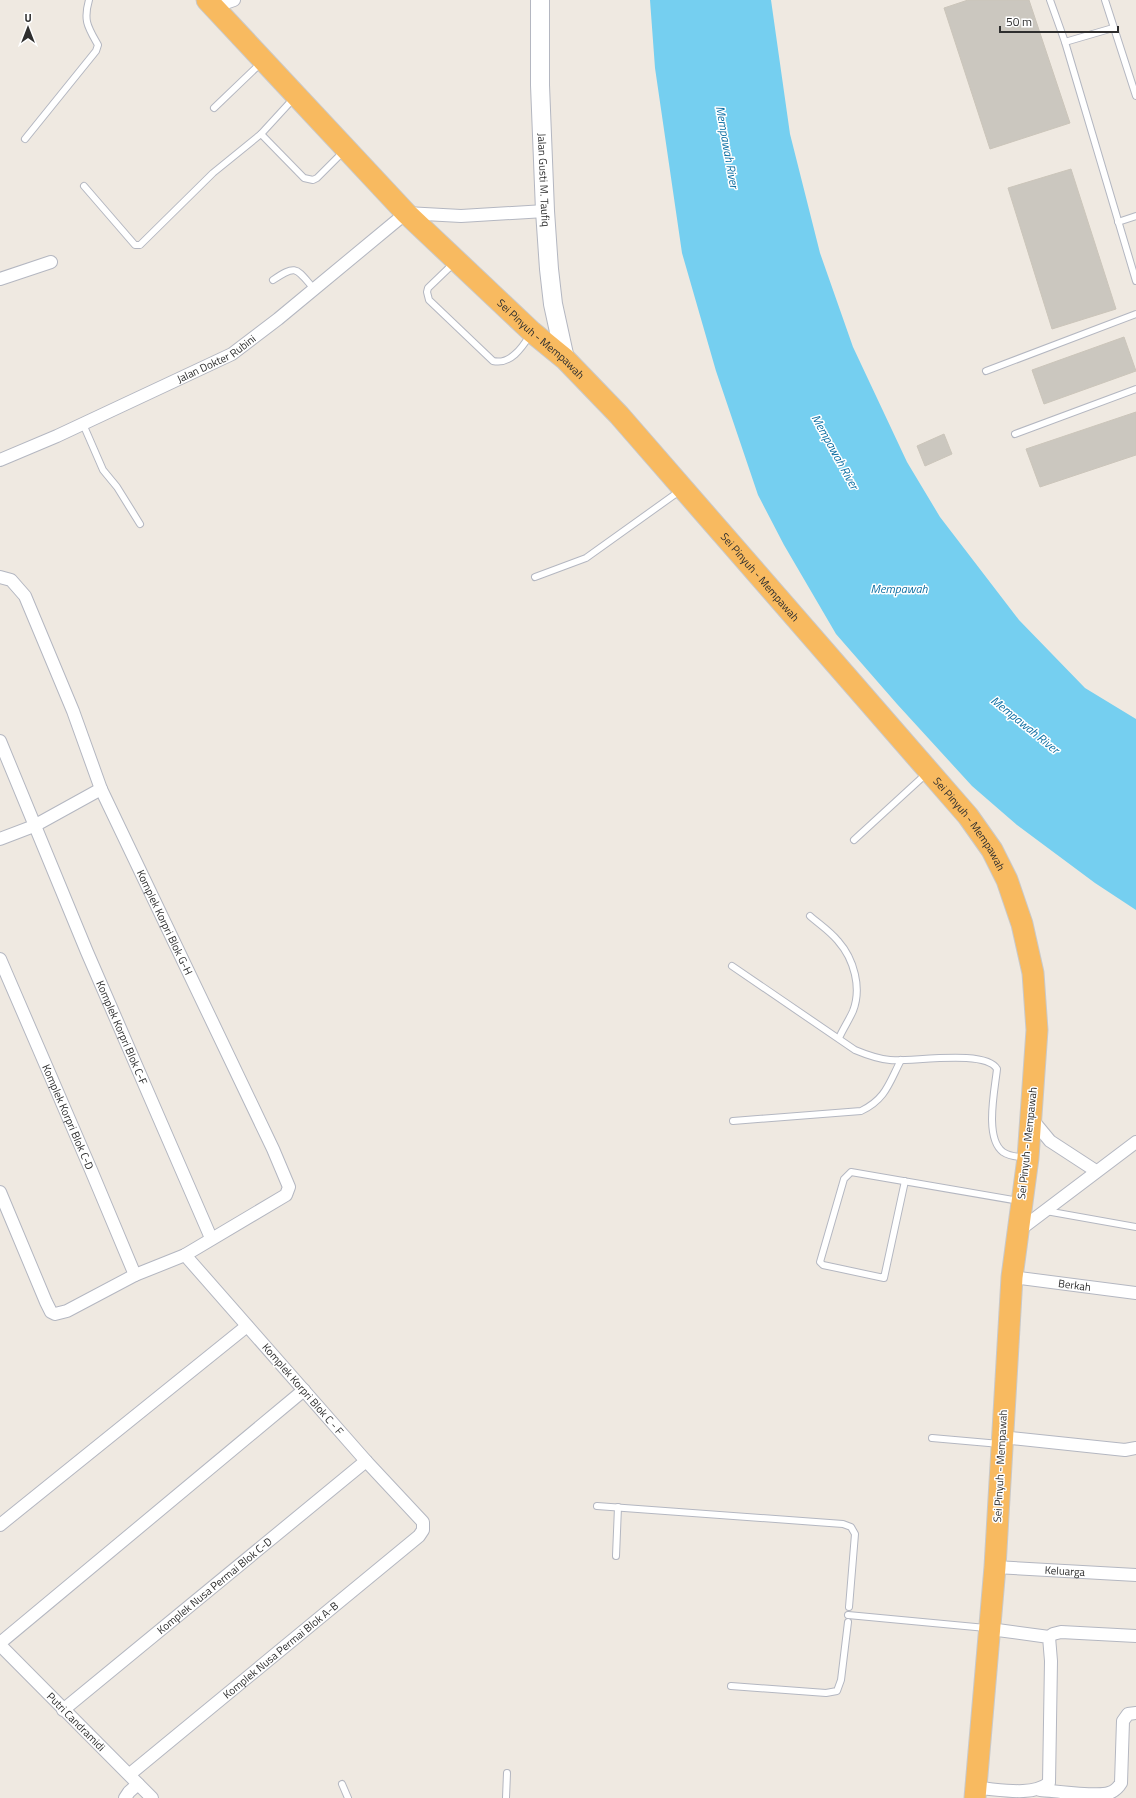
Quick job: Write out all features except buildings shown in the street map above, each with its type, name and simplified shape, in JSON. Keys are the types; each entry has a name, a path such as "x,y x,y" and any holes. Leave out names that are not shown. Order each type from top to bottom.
{"highway":[{"name":"Sei Pinyuh - Mempawah","path":"210,4 290,103 345,150 406,213 451,266 529,337 565,359 619,415 968,816 992,850 1007,880 1022,924 1033,974 1037,1030 1028,1158 1012,1277 990,1629 976,1793"}],"main road":[{"name":"Jalan Gusti M. Taufiq","path":"540,0 540,85 549,269 553,304 565,359"}],"street":[{"path":"210,4 234,0"},
{"path":"406,213 461,216 545,211"},
{"name":"Jalan Dokter Rubini","path":"0,460 83,424 232,354 406,213"},
{"path":"0,279 51,262"},
{"name":"Komplek Korpri Blok G-H","path":"0,577 12,580 25,596 73,711 101,789 273,1149 289,1187 286,1195 211,1238 185,1255 135,1276 67,1311 56,1314 51,1312 0,1192"},
{"name":"Komplek Korpri Blok C-F","path":"0,741 34,826 211,1238"},
{"path":"0,839 34,826 101,789"},
{"name":"Komplek Korpri Blok C-D","path":"0,959 135,1276"},
{"path":"1031,1118 1050,1141 1096,1171"},
{"path":"1017,1232 1136,1142"},
{"name":"Komplek Korpri Blok C - F","path":"185,1255 366,1461 423,1522"},
{"name":"Berkah","path":"1012,1277 1136,1294"},
{"path":"0,1525 247,1326"},
{"path":"0,1644 304,1390"},
{"path":"1002,1440 1125,1450 1136,1448"},
{"name":"Komplek Nusa Permai Blok C-D","path":"63,1710 366,1461"},
{"name":"Komplek Nusa Permai Blok A-B","path":"130,1774 418,1536 423,1530 423,1522"},
{"name":"Keluarga","path":"994,1567 1136,1575"},
{"path":"990,1629 1049,1638"},
{"path":"1049,1638 1053,1634 1061,1632 1136,1636"},
{"path":"1040,1790 1049,1783 1051,1661 1049,1638"},
{"name":"Putri Candramidi","path":"0,1644 63,1710 130,1774 152,1798"},
{"path":"976,1793 1040,1790 1109,1794 1118,1788 1121,1783 1123,1722 1128,1714 1136,1713"},
{"path":"125,1798 138,1784"}],"lane":[{"path":"25,139 96,51 98,45 86,23 86,10 89,0"},
{"path":"1050,0 1065,42 1136,281"},
{"path":"1104,0 1136,96"},
{"path":"1065,42 1113,28"},
{"path":"214,108 260,64"},
{"path":"1129,73 1136,71"},
{"path":"84,186 135,245 140,245 212,173 261,134 290,103"},
{"path":"261,134 304,178 308,180 317,178 345,150"},
{"path":"1118,222 1136,216"},
{"path":"451,266 428,288 427,292 429,300 493,361 505,362 529,337"},
{"path":"273,280 293,269 299,272 314,289"},
{"path":"986,371 1136,314"},
{"path":"1015,434 1136,390"},
{"path":"83,424 103,470 117,487 140,524"},
{"path":"535,577 586,558 682,489"},
{"path":"854,840 929,771"},
{"path":"810,916 838,941 848,957 857,984 853,1010 838,1038"},
{"path":"732,966 855,1050 873,1057 901,1060 971,1058 985,1060 994,1064 997,1069 992,1124 997,1145 1004,1152 1016,1157 1028,1158"},
{"path":"733,1121 861,1111 874,1105 884,1094 901,1060"},
{"path":"905,1181 884,1278 823,1265 820,1262 844,1179 852,1172 905,1181 1022,1201"},
{"path":"1044,1211 1136,1227"},
{"path":"932,1438 1002,1440"},
{"path":"597,1506 843,1524 851,1527 855,1534 849,1607"},
{"path":"616,1556 618,1507"},
{"path":"731,1686 826,1693 838,1691 841,1680 848,1618 990,1629"},
{"path":"506,1798 507,1772"},
{"path":"342,1784 348,1798"}],"water":[{"name":"Mempawah","path":"650,0 771,0 790,134 820,253 853,347 907,462 940,517 1019,620 1085,688 1136,719 1136,910 1095,883 1017,825 972,786 897,704 836,634 784,545 758,495 716,371 682,253 655,68"}],"water label":[{"name":"Mempawah River","path":"727,147"},
{"name":"Mempawah River","path":"835,452"},
{"name":"Mempawah River","path":"1025,725"}]}
